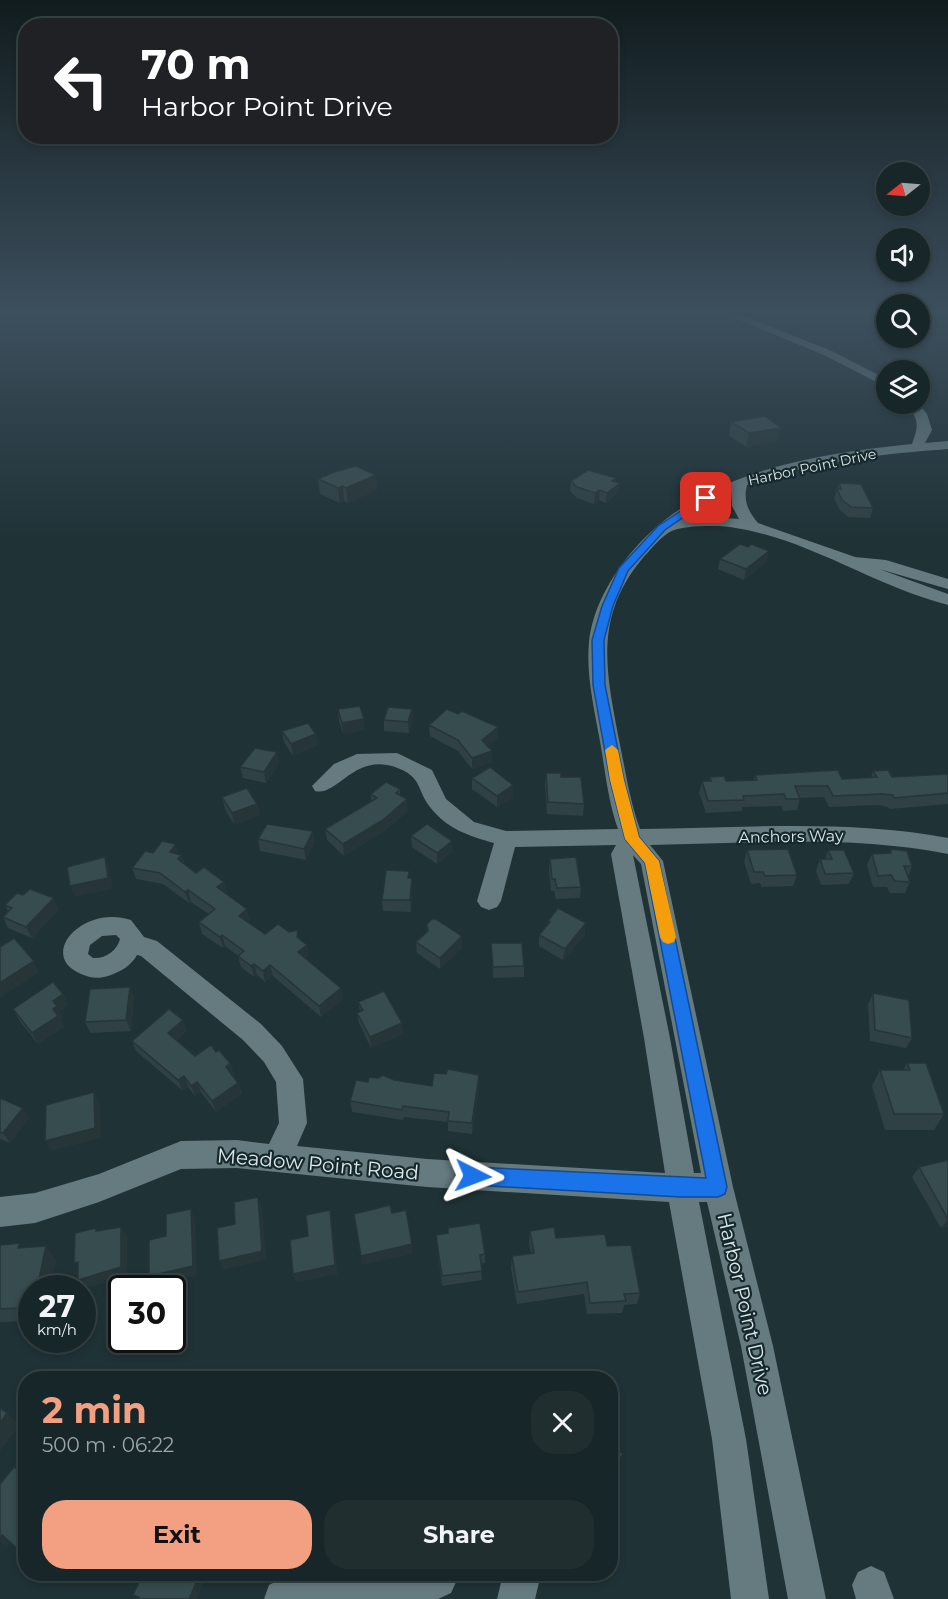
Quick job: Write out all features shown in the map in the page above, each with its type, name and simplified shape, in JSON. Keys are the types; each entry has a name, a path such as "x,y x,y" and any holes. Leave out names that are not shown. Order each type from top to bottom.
{"street":[{"path":"919,447 918,443 925,430 921,414"},
{"name":"Harbor Point Drive","path":"807,1599 757,1346 718,1187 652,861 632,839 617,780 599,685 598,640 607,606 623,570 662,528 706,498 741,482 802,466 919,447 948,445"},
{"path":"741,482 736,493 739,511 753,527"},
{"path":"662,528 707,522 727,522 753,527 852,561 878,575 948,600"},
{"path":"852,561 886,566 948,584"},
{"name":"Anchors Way","path":"322,786 341,769 364,759 397,760 425,775 438,803 466,827 506,839 857,834 907,838 948,846"},
{"path":"489,901 506,839"},
{"path":"632,839 622,854 657,1038 680,1188 729,1439 750,1599"},
{"path":"131,944 148,948 252,1032 273,1054 289,1079 293,1123 277,1158"},
{"name":"Meadow Point Road","path":"0,1212 35,1208 99,1188 181,1155 237,1154 427,1173 680,1188 718,1187"},
{"path":"516,1599 521,1581"},
{"path":"283,1599 308,1585 440,1584"}],"building":[{"path":"765,416 781,428 749,433 731,422"},
{"path":"356,466 376,475 346,488 343,486 338,488 318,479 334,472"},
{"path":"588,470 616,478 612,481 620,483 607,493 600,490 595,493 577,487 571,481"},
{"path":"839,483 861,484 873,508 851,507 842,500 837,489 841,489"},
{"path":"740,544 748,547 751,544 769,551 746,569 720,559"},
{"path":"360,706 364,719 342,723 338,709"},
{"path":"388,707 412,709 408,722 384,720"},
{"path":"447,709 458,714 462,711 498,727 482,740 492,751 472,758 458,740 429,725"},
{"path":"308,723 316,734 291,744 282,731"},
{"path":"255,748 277,752 264,772 240,767"},
{"path":"490,767 513,785 497,796 472,778"},
{"path":"838,770 842,779 877,777 873,771 888,770 892,777 948,774 948,793 894,798 893,795 882,794 833,796 828,786 795,786 800,799 786,799 784,794 743,796 744,800 708,801 702,781 711,781 710,777 724,776 726,781 757,780 755,775"},
{"path":"546,773 561,773 561,777 581,777 584,804 548,802"},
{"path":"386,782 400,789 396,793 407,799 383,820 343,844 325,829 377,798 371,794"},
{"path":"247,788 257,804 232,813 222,797"},
{"path":"267,824 313,831 304,849 258,839"},
{"path":"427,824 452,841 437,853 411,836"},
{"path":"162,841 176,844 170,852 181,855 178,859 196,873 204,867 224,882 217,887 247,909 239,916 265,934 278,924 289,932 298,930 297,937 307,945 298,952 341,988 319,1006 270,965 263,971 254,964 251,966 238,956 244,951 199,922 215,909 188,890 185,892 160,873 132,868 145,851 153,853"},
{"path":"788,849 797,875 765,876 763,872 754,872 747,850"},
{"path":"891,849 907,851 912,866 904,866 910,882 895,881 891,875 878,876 872,854 891,853"},
{"path":"828,850 844,850 854,873 825,874 820,859 832,859"},
{"path":"105,857 108,878 70,886 67,867"},
{"path":"576,857 581,887 557,888 555,879 552,879 550,859"},
{"path":"386,870 409,871 408,878 412,878 410,900 382,900"},
{"path":"30,889 54,898 26,927 3,917 12,908 5,905 17,893 23,895"},
{"path":"558,908 586,923 565,949 539,935"},
{"path":"432,919 436,919 462,936 440,958 416,942 428,931 427,924"},
{"path":"14,938 34,961 0,983 0,947"},
{"path":"491,943 522,943 524,966 493,967"},
{"path":"53,982 63,994 53,1001 57,1006 53,1009 58,1016 32,1033 13,1009"},
{"path":"130,987 126,1020 85,1022 90,989"},
{"path":"384,991 402,1023 370,1037 357,1013 363,1010 358,1002"},
{"path":"873,993 909,1000 912,1038 875,1030"},
{"path":"169,1009 183,1020 168,1033 195,1056 211,1045 216,1052 219,1050 230,1063 226,1067 238,1083 212,1101 197,1082 191,1086 184,1076 178,1080 132,1041"},
{"path":"907,1063 926,1063 944,1114 894,1114 880,1070 910,1070"},
{"path":"448,1069 479,1075 472,1123 448,1121 449,1112 403,1106 402,1110 350,1101 356,1080 368,1082 369,1077 378,1078 383,1075 394,1080 432,1086 434,1073 446,1074"},
{"path":"94,1092 95,1128 45,1141 46,1105"},
{"path":"0,1098 23,1108 3,1133 0,1132"},
{"path":"948,1160 948,1219 919,1167"},
{"path":"258,1197 262,1251 219,1261 217,1228 235,1224 234,1202"},
{"path":"390,1205 392,1213 406,1210 412,1244 361,1256 354,1214"},
{"path":"191,1209 193,1266 149,1275 149,1240 166,1236 166,1214"},
{"path":"330,1210 335,1265 293,1274 290,1240 308,1236 306,1215"},
{"path":"480,1223 485,1254 480,1255 482,1271 442,1276 436,1235 448,1233 448,1228"},
{"path":"121,1227 121,1267 95,1275 78,1275 78,1262 74,1263 75,1233 96,1228 96,1231"},
{"path":"554,1227 556,1238 605,1234 607,1246 631,1245 640,1293 624,1294 626,1301 590,1303 587,1282 518,1292 512,1256 534,1253 530,1231"},
{"path":"20,1243 18,1248 46,1246 40,1275 18,1275 18,1308 0,1309 0,1245"},
{"path":"0,1408 7,1413 0,1423"},
{"path":"618,1450 623,1454 618,1461"},
{"path":"14,1467 18,1470 18,1549 2,1535 0,1538 0,1484"},
{"path":"140,1581 197,1581 189,1599 138,1599 139,1597 133,1595"}],"slow traffic":[{"path":"612,750 632,839 652,861 668,937"}],"route":[{"path":"473,1176 680,1188 718,1187 652,861 632,839 617,780 599,685 598,640 607,606 623,570 662,528 706,498"}]}
